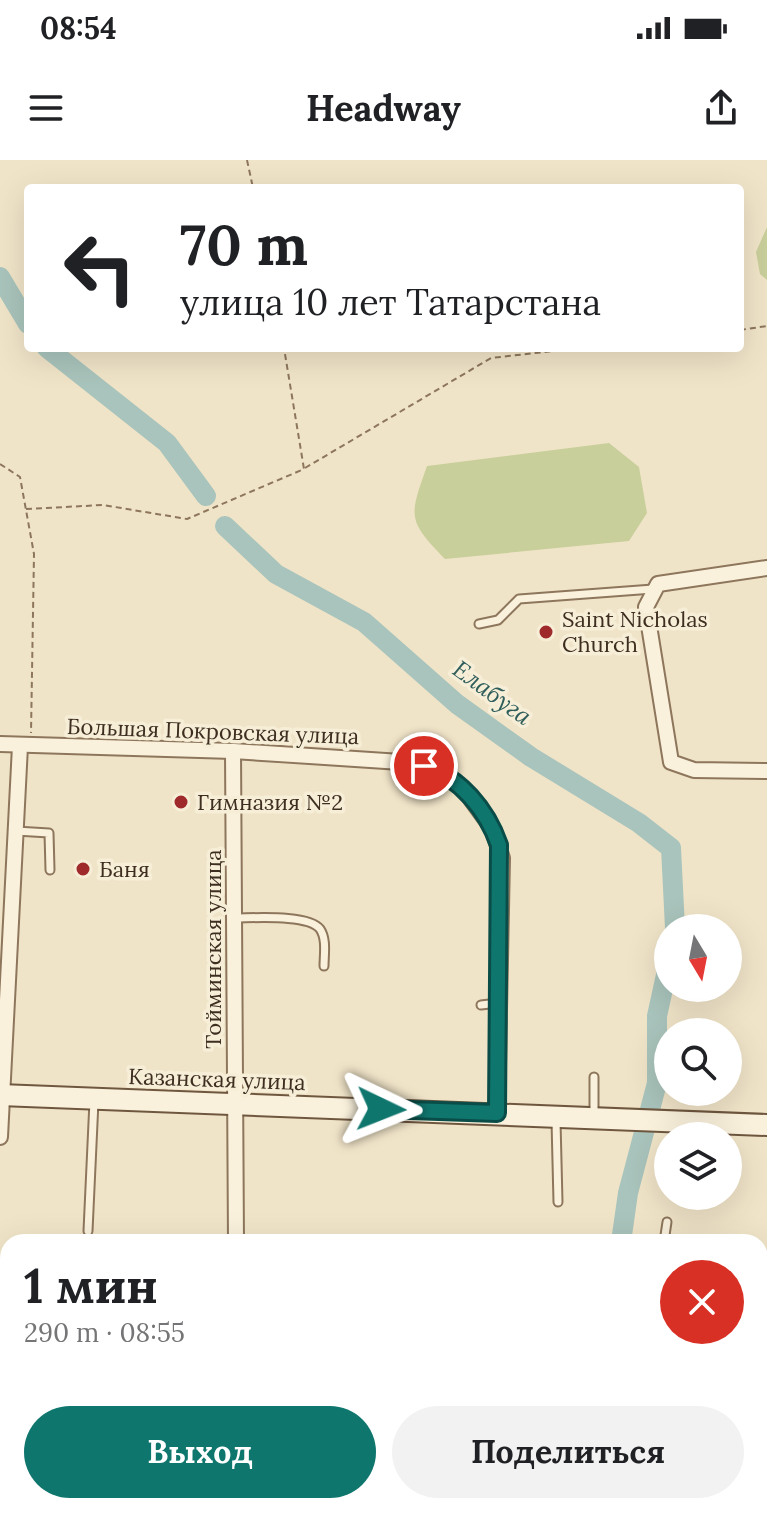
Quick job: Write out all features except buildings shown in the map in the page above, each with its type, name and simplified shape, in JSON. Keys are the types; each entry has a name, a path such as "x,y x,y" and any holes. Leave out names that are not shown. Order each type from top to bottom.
{"street":[{"path":"767,568 658,584 646,607 669,757 674,766 694,770 767,771"},
{"name":"Большая Покровская улица","path":"0,744 233,751 424,766 449,776 479,808 499,845 499,1003"},
{"path":"0,1137 16,831 26,746"},
{"name":"Тойминская улица","path":"233,751 236,1234"},
{"path":"497,1113 499,1003"},
{"name":"Казанская улица","path":"1,1095 767,1125"}],"lane":[{"path":"479,624 498,620 512,602 519,599 653,589"},
{"path":"16,831 49,833 50,870"},
{"path":"235,918 308,920 319,928 324,938 324,966"},
{"path":"481,1005 499,1003"},
{"path":"594,1077 594,1117"},
{"path":"88,1231 94,1098"},
{"path":"556,1115 558,1202"},
{"path":"665,1234 667,1222"}],"path":[{"path":"247,160 252,184"},
{"path":"744,329 767,326"},
{"path":"285,352 304,469"},
{"path":"26,509 103,505 187,519 304,469 491,358 544,352"},
{"path":"0,464 20,477 34,554 26,746"}],"green space":[{"path":"767,227 767,280 760,274 756,252"},
{"path":"609,443 639,467 647,513 629,541 445,559 418,526 415,508 427,466"}],"waterway":[{"name":"Елабуга","path":"0,277 24,317"},
{"name":"Елабуга","path":"52,352 167,443 206,496"},
{"name":"Елабуга","path":"225,526 276,574 364,622 457,704 531,757 639,823 671,848 674,914"},
{"name":"Елабуга","path":"622,1234 628,1193 657,1083 657,1016 660,1002"}],"place":[{"name":"Saint Nicholas Church","path":"546,632"},
{"name":"Гимназия №2","path":"181,802"},
{"name":"Баня","path":"83,869"}],"route":[{"path":"381,1109 497,1113 502,858 492,828 468,795 449,776 424,766"}]}
